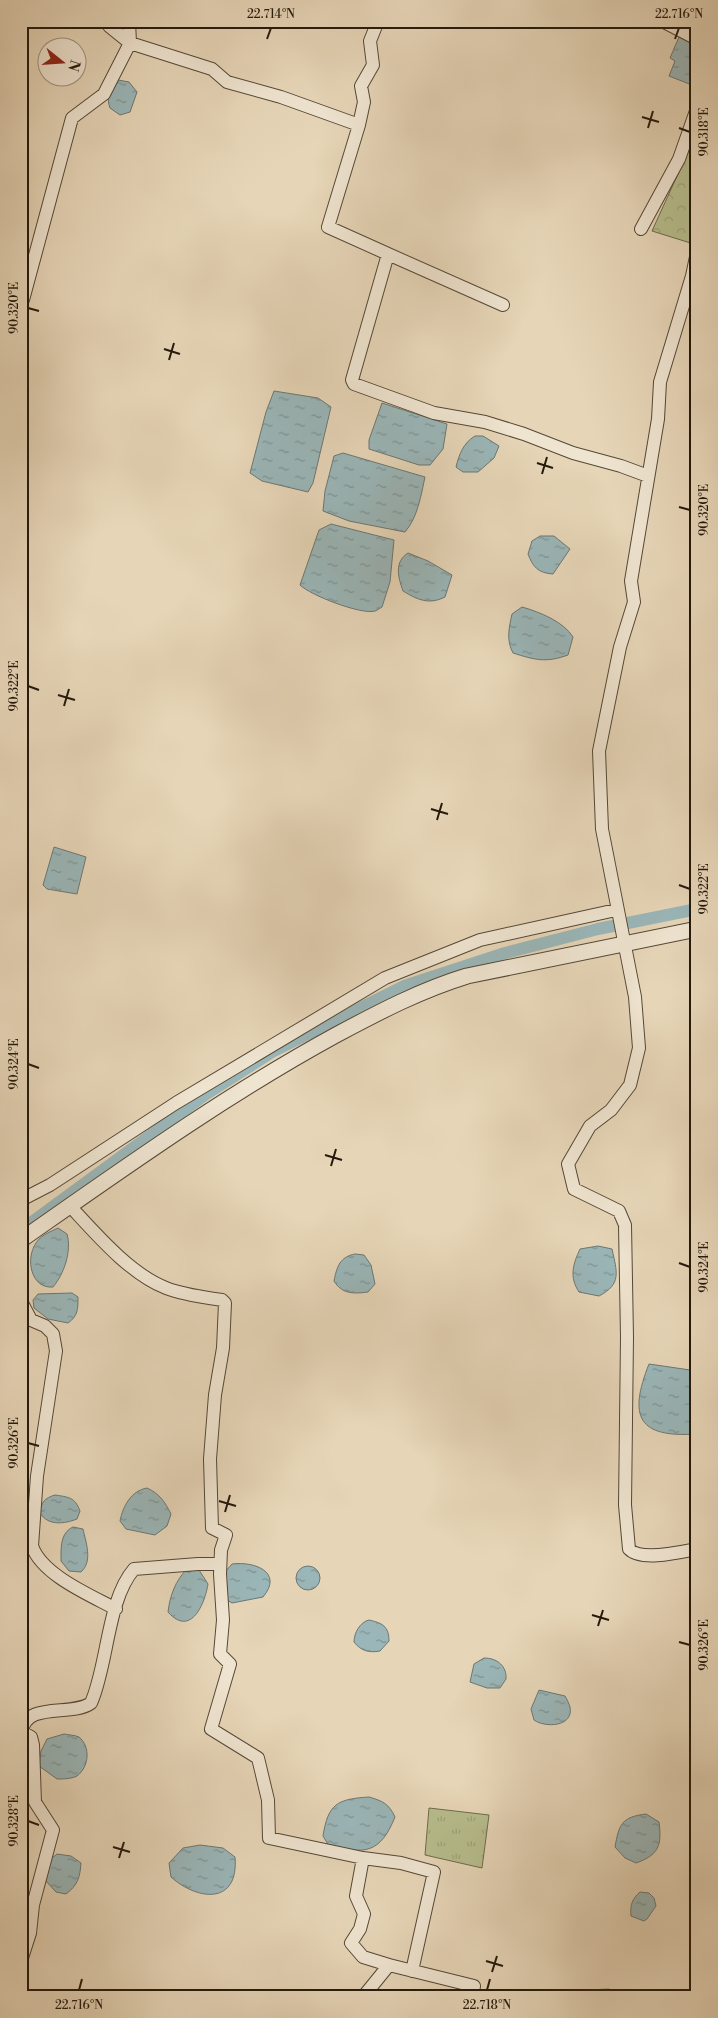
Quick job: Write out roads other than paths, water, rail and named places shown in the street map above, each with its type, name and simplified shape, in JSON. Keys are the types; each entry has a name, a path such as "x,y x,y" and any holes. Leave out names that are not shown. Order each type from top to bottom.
{"street":[{"path":"109,21 110,26 130,43 212,70 227,82 281,97 359,125"},
{"path":"23,300 72,118 104,94 130,43 129,21"},
{"path":"378,21 370,41 373,65 361,86 364,102 359,125 328,227 503,305"},
{"path":"662,21 697,39"},
{"path":"641,229 679,159 697,108"},
{"path":"697,252 692,276 660,382 658,419 631,582 634,602 620,647 599,751 602,829 616,910 625,945 626,964 635,997 639,1048 630,1085 611,1110 590,1126 568,1164 574,1189 619,1211 625,1225 627,1336 625,1505 629,1549 639,1555 663,1555 697,1549"},
{"path":"388,254 352,380 354,384 434,412 485,422 524,434 573,453 622,466 648,476"},
{"path":"21,1200 50,1185 264,1049 385,978 480,940 616,910"},
{"path":"21,1240 234,1094 306,1052 399,1002 437,985 467,976 697,929"},
{"path":"70,1206 102,1240 140,1272 164,1287 189,1295 222,1300 225,1303 223,1348 214,1405 210,1458 212,1528 226,1535 220,1564 219,1588 223,1620 220,1654 230,1664 211,1729 258,1758 268,1800 270,1838 363,1858 400,1863 434,1872 412,1970"},
{"path":"21,1274 21,1279"},
{"path":"21,1301 31,1320 45,1326 53,1334 56,1351 38,1476 32,1546 43,1566 77,1588 116,1609"},
{"path":"21,1961 30,1932 33,1905 53,1830 35,1802 33,1745 31,1737 22,1732 26,1721 36,1713 76,1709 91,1703 116,1609 129,1575 134,1569 220,1564"},
{"path":"363,1858 356,1896 364,1914 360,1930 351,1943 363,1957 474,1986 472,1997"},
{"path":"363,1997 389,1965"}],"water":[{"path":"679,37 697,46 697,87 669,76 675,61 670,58"},
{"path":"118,80 129,82 137,92 130,112 120,115 110,108 108,101 111,89"},
{"path":"274,391 318,398 331,407 313,483 308,492 262,481 250,473 266,412"},
{"path":"382,403 447,424 443,449 430,465 419,465 369,449 369,440"},
{"path":"475,436 483,436 499,446 494,458 478,472 463,472 456,467 459,458 462,450"},
{"path":"343,453 425,477 416,513 405,532 349,521 323,511 325,491 334,456"},
{"path":"331,524 394,540 390,582 382,607 377,610 368,611 348,607 314,594 300,585 319,530"},
{"path":"540,536 554,536 570,549 553,574 540,571 528,554 532,541"},
{"path":"408,553 428,561 452,575 445,597 429,601 414,597 403,591 398,570 401,561"},
{"path":"522,607 551,618 569,632 573,637 568,655 540,660 513,653 509,639 510,624 512,614"},
{"path":"54,847 86,857 77,894 47,889 43,885"},
{"path":"58,1228 67,1234 68,1255 64,1269 57,1282 53,1287 46,1286 35,1278 32,1272 31,1257 38,1240"},
{"path":"598,1246 612,1249 616,1271 615,1282 599,1296 579,1292 573,1276 575,1260 580,1249"},
{"path":"355,1254 364,1255 371,1265 375,1284 368,1292 344,1291 334,1281 340,1263 346,1257"},
{"path":"72,1293 78,1297 77,1309 76,1315 68,1323 48,1319 34,1308 33,1300 38,1294"},
{"path":"649,1364 697,1371 697,1434 662,1432 650,1428 643,1420 639,1410 639,1398"},
{"path":"147,1488 162,1499 171,1514 167,1526 155,1535 126,1529 120,1521 123,1510 132,1496 136,1492"},
{"path":"55,1495 67,1497 76,1503 80,1511 77,1519 57,1523 43,1517 40,1513 41,1506 46,1499"},
{"path":"73,1527 83,1529 87,1546 87,1563 81,1572 69,1571 61,1561 63,1537"},
{"path":"232,1564 249,1564 264,1570 270,1581 269,1588 263,1597 232,1603 227,1600 226,1571"},
{"path":"308,1566 316,1570 320,1578 316,1586 308,1590 300,1586 296,1578 300,1570"},
{"path":"187,1569 199,1570 208,1584 204,1600 196,1615 190,1620 184,1621 176,1619 168,1612 174,1589"},
{"path":"697,1573 697,1607 692,1604 690,1590"},
{"path":"369,1620 378,1622 388,1632 389,1641 380,1651 366,1651 354,1642 358,1628"},
{"path":"484,1658 497,1661 505,1670 506,1679 500,1688 487,1688 470,1682 474,1664"},
{"path":"539,1690 565,1696 570,1707 568,1719 551,1725 534,1720 531,1709"},
{"path":"64,1734 79,1737 83,1741 87,1757 84,1768 77,1776 57,1779 39,1766 41,1751 47,1739"},
{"path":"369,1797 385,1804 395,1817 383,1838 377,1845 362,1850 329,1846 323,1836 331,1810 336,1805 349,1799"},
{"path":"646,1814 659,1822 659,1843 654,1853 636,1863 625,1858 615,1847 616,1839 620,1828 626,1820"},
{"path":"200,1845 223,1848 235,1857 235,1873 224,1891 215,1894 204,1894 193,1891 171,1877 169,1863 183,1848"},
{"path":"57,1854 71,1856 81,1863 78,1880 66,1894 56,1892 45,1880 47,1862"},
{"path":"640,1892 649,1893 654,1898 656,1906 644,1921 631,1916 632,1903"},
{"path":"609,1989 623,1997 581,1997 588,1990"}],"waterway":[{"path":"21,1230 205,1095 272,1052 404,986 505,953 598,929 697,909"}]}
